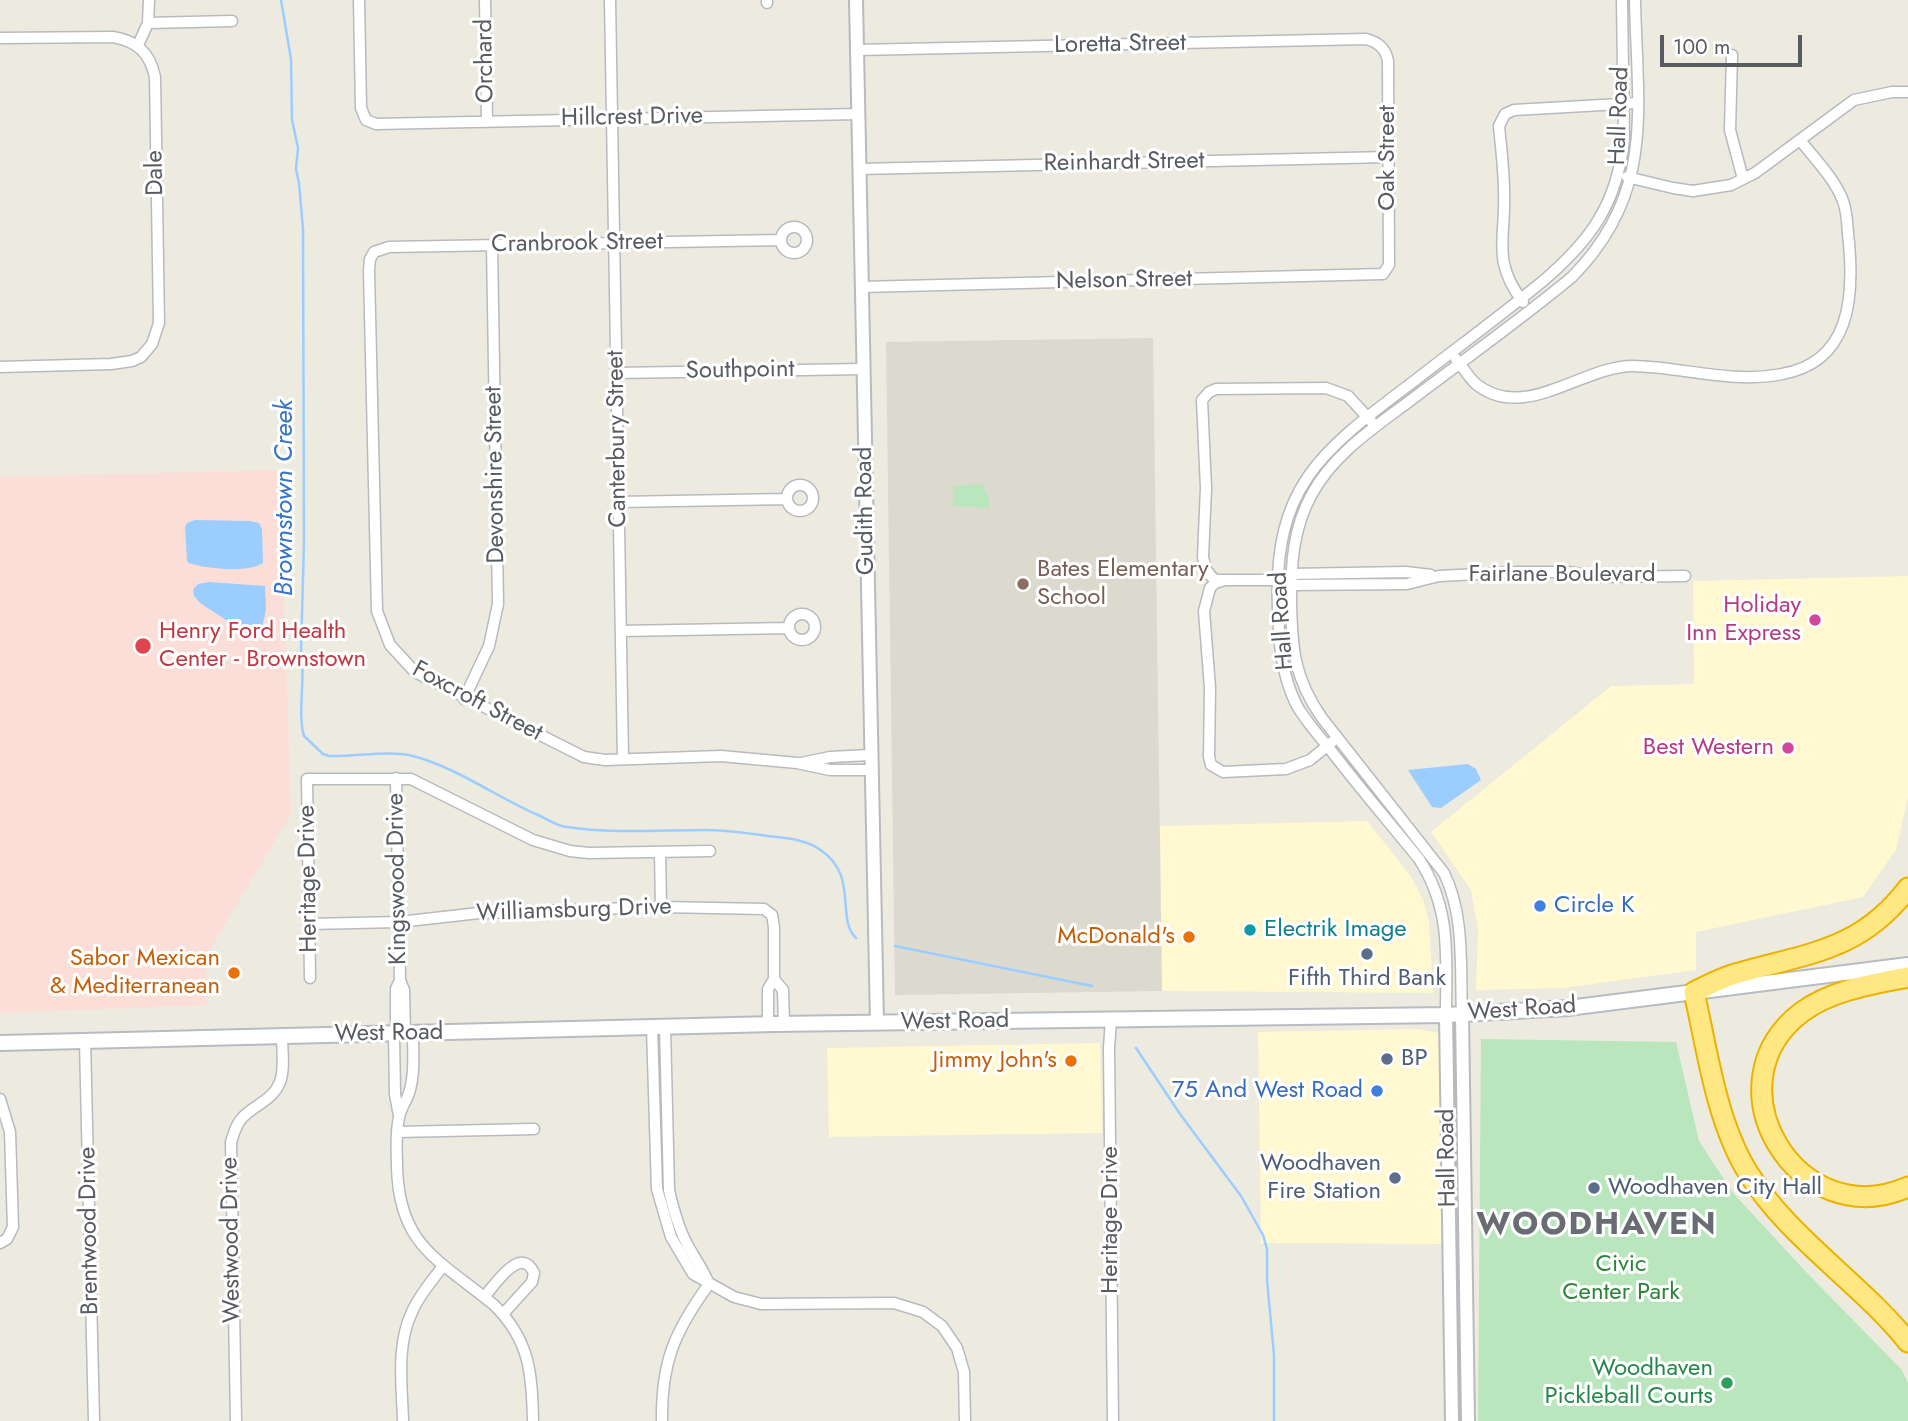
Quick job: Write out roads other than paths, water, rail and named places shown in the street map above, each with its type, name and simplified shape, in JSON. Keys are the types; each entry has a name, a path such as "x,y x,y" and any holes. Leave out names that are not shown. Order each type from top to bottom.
{"highway":[{"path":"1908,888 1881,917 1845,942 1803,958 1736,973 1694,992 1724,1116 1747,1171 1778,1212 1873,1303 1908,1342"},
{"path":"1908,977 1858,987 1825,999 1802,1012 1781,1034 1773,1049 1766,1068 1762,1095 1767,1125 1776,1144 1787,1160 1810,1180 1835,1192 1852,1195 1885,1194 1908,1187"}],"main road":[{"name":"West Road","path":"0,1043 768,1024 1446,1015 1568,1008 1908,965"}],"street":[{"path":"0,38 102,36 125,39 138,46 148,23 149,0"},
{"name":"Hillcrest Drive","path":"359,0 362,114 366,120 376,124 858,114"},
{"name":"Orchard","path":"485,0 487,122"},
{"name":"Canterbury Street","path":"610,0 624,759"},
{"name":"Gudith Road","path":"856,0 877,1023"},
{"name":"Hall Road","path":"1452,1421 1444,916 1430,876 1299,709 1284,676 1279,644 1278,580 1283,533 1301,486 1329,449 1367,416 1567,261 1598,225 1619,175 1624,139 1622,0"},
{"name":"Hall Road","path":"1468,1421 1462,1014 1457,914 1453,893 1444,873 1311,703 1297,672 1292,642 1291,580 1296,533 1312,494 1337,459 1572,277 1599,247 1619,214 1631,178 1637,139 1635,0"},
{"path":"148,23 232,21"},
{"name":"Loretta Street","path":"857,50 1356,39 1374,41 1381,47"},
{"name":"Dale","path":"0,367 123,363 141,357 156,337 159,323 153,66 138,46"},
{"name":"Oak Street","path":"1381,47 1386,52 1388,61 1389,265 1386,272"},
{"path":"1732,55 1730,130 1743,180"},
{"path":"1619,175 1693,191 1717,188 1743,180 1854,100 1892,92 1908,92"},
{"path":"1529,310 1505,273 1502,259 1504,194 1500,121 1505,114 1514,110 1637,103"},
{"path":"1451,353 1480,387 1510,398 1531,396 1620,367 1648,367 1704,375 1769,376 1792,372 1818,357 1842,329 1849,309 1851,287 1844,203 1800,140"},
{"name":"Reinhardt Street","path":"859,169 1388,157"},
{"name":"Cranbrook Street","path":"374,252 390,247 781,240"},
{"name":"Devonshire Street","path":"464,699 489,646 498,604 492,245"},
{"name":"Foxcroft Street","path":"374,252 369,271 377,611 390,645 406,665 424,678 574,754 597,760 721,756 797,763 830,770 871,771"},
{"name":"Nelson Street","path":"862,287 1379,275 1386,272"},
{"name":"Southpoint","path":"617,373 863,369"},
{"path":"1222,581 1210,576 1203,557 1206,488 1201,404 1205,396 1216,389 1326,388 1348,396 1376,427"},
{"path":"619,502 787,499"},
{"name":"Fairlane Boulevard","path":"1222,581 1291,580 1407,584 1439,576 1569,572 1602,577 1685,576"},
{"path":"1222,581 1210,588 1204,611 1210,688 1211,765 1223,772 1286,769 1310,760 1338,738"},
{"path":"621,631 789,628"},
{"name":"Foxcroft Street","path":"797,763 830,757 870,755"},
{"name":"Heritage Drive","path":"310,978 307,779 396,778 417,781 512,830 551,846 589,853 710,851"},
{"name":"Kingswood Drive","path":"396,778 400,980 396,989 402,1034"},
{"path":"1411,849 1420,841"},
{"path":"660,852 662,907"},
{"name":"Williamsburg Drive","path":"309,924 399,922 480,914 662,907 760,908 768,911 774,921 774,979 768,989 768,1024"},
{"path":"1444,916 1457,914"},
{"name":"Williamsburg Drive","path":"774,979 783,990 784,1024"},
{"name":"Heritage Drive","path":"1111,1019 1109,1073 1113,1421"},
{"path":"658,1027 669,1190 675,1214 709,1284"},
{"path":"658,1027 657,1189 671,1237 693,1275 734,1297 761,1304 894,1303 917,1309 938,1322 952,1337 962,1360 965,1421"},
{"path":"399,1116 395,1094 402,1034"},
{"path":"402,1034 412,1082 399,1116 397,1132 398,1179 404,1213 420,1243 443,1266 503,1314 519,1338 529,1364 533,1421"},
{"name":"Westwood Drive","path":"236,1421 231,1142 242,1118 270,1097 279,1084 282,1074 282,1036"},
{"name":"Brentwood Drive","path":"85,1041 94,1421"},
{"path":"1447,1082 1463,1082"},
{"path":"0,1099 8,1121 12,1155 13,1227 4,1241"},
{"path":"397,1132 534,1129"},
{"path":"1448,1130 1464,1130"},
{"path":"656,1145 667,1145"},
{"path":"484,1297 513,1264 521,1262 530,1265 534,1273 532,1282 503,1314"},
{"path":"402,1421 402,1350 406,1328 415,1305 443,1266"},
{"path":"1450,1268 1465,1268"},
{"path":"662,1421 662,1391 668,1355 688,1314 709,1284"}],"water":[{"path":"195,520 259,523 262,529 263,563 248,568 227,569 189,563 185,527 187,523"},
{"path":"209,582 265,586 266,610 261,633 252,637 200,603 193,590 198,584"},
{"path":"1468,764 1476,769 1481,780 1441,808 1432,807 1408,770"}],"waterway":[{"name":"Brownstown Creek","path":"281,0 291,59 292,120 298,148 296,169 303,229 304,542 301,717 304,736 323,754 329,756 393,754 430,761 563,826 619,831 721,831 788,838 808,843 832,859 839,871 847,919 856,938"},
{"name":"Brownstown Creek","path":"895,946 1092,986"},
{"name":"Brownstown Creek","path":"1136,1048 1180,1114 1241,1196 1263,1235 1267,1249 1274,1355 1274,1421"}],"place":[{"name":"Bates Elementary School","path":"1023,584"},
{"name":"Holiday Inn Express","path":"1815,620"},
{"name":"Henry Ford Health Center - Brownstown","path":"143,646"},
{"name":"Best Western","path":"1788,748"},
{"name":"Circle K","path":"1540,906"},
{"name":"Electrik Image","path":"1250,930"},
{"name":"McDonald's","path":"1189,937"},
{"name":"Fifth Third Bank","path":"1367,954"},
{"name":"Sabor Mexican & Mediterranean","path":"234,973"},
{"name":"BP","path":"1387,1059"},
{"name":"Jimmy John's","path":"1071,1061"},
{"name":"75 And West Road","path":"1377,1091"},
{"name":"Woodhaven Fire Station","path":"1395,1178"},
{"name":"Woodhaven City Hall","path":"1594,1188"},
{"name":"Woodhaven Pickleball Courts","path":"1727,1383"}],"district":[{"name":"WOODHAVEN","path":"1597,1226"}],"park label":[{"name":"Civic Center Park","path":"1621,1279"}]}
